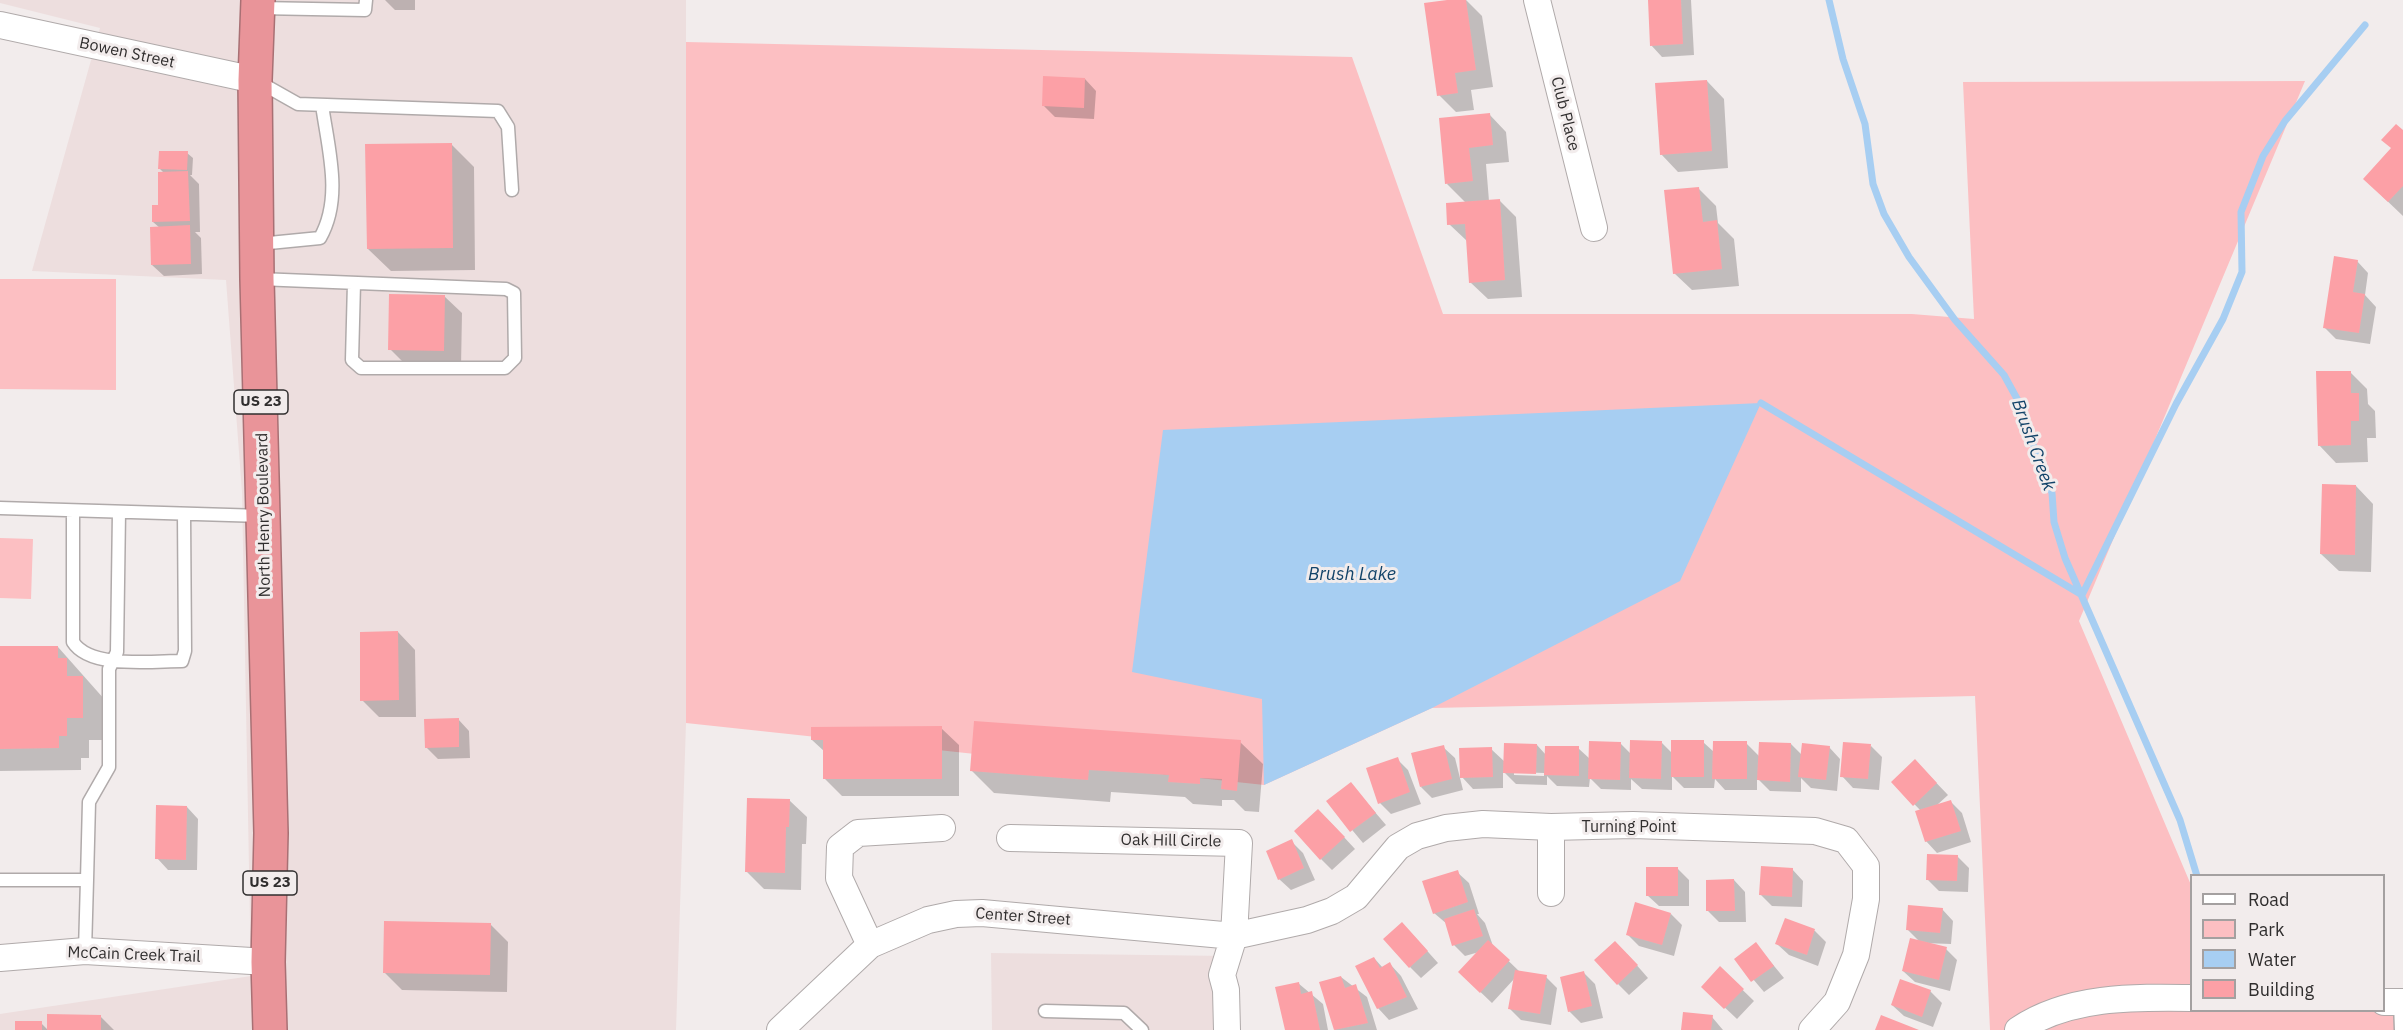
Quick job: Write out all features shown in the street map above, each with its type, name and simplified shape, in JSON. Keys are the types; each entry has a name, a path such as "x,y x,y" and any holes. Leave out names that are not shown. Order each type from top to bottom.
{"highway":[{"name":"North Henry Boulevard","path":"258,4 255,80 271,833 268,962 270,1030"}],"street":[{"name":"Club Place","path":"1537,0 1594,228"},
{"name":"Bowen Street","path":"0,25 255,80"},
{"name":"Turning Point","path":"1234,936 1306,920 1332,911 1356,897 1398,847 1417,837 1446,828 1483,824 1551,828 1633,825 1815,831 1846,840 1866,866 1866,899 1856,955 1837,1002 1812,1030"},
{"path":"870,945 839,878 840,847 858,833 942,828"},
{"path":"1551,828 1551,893"},
{"name":"Oak Hill Circle","path":"1010,838 1239,843 1234,936"},
{"name":"Center Street","path":"780,1030 870,945 928,920 956,914 982,913 1234,936"},
{"path":"1227,1030 1226,990 1222,975 1234,936"},
{"name":"McCain Creek Trail","path":"0,958 85,951 268,962"},
{"path":"2018,1030 2039,1016 2122,996 2190,998"}],"lane":[{"path":"258,4 365,10 366,0"},
{"path":"255,80 298,104 498,111 508,127 512,190"},
{"path":"258,244 320,238 330,220 333,180 322,105"},
{"path":"258,279 506,289 514,293 515,358 505,368 361,368 352,360 354,283"},
{"path":"0,508 264,516"},
{"path":"73,511 73,642 78,650 90,657 112,661 182,661 185,651 184,514"},
{"path":"85,951 89,802 109,767 109,669 117,652 119,512"},
{"path":"0,880 87,880"},
{"path":"2395,1002 2401,1030"},
{"path":"1045,1011 1124,1013 1142,1030"}],"shaded area":[{"path":"0,0 686,0 686,723 676,1030 0,1030 0,1014 251,976 242,492 226,280 32,271 100,28 0,3"},
{"path":"991,953 1228,956 1228,1030 992,1030"}],"green space":[{"path":"686,42 1352,57 1443,314 1912,314 1974,319 1963,82 2305,81 2079,621 2190,883 2190,988 2112,988 2049,1028 2122,997 2190,1010 2190,1012 2385,1012 2385,1010 2403,1002 2403,1030 1990,1030 1975,696 1432,708 1264,785 686,723"},
{"path":"0,279 116,279 116,390 0,389"},
{"path":"0,538 33,539 31,599 0,598"}],"water":[{"name":"Brush Lake","path":"1761,403 1680,581 1432,708 1264,785 1262,699 1132,672 1163,430"}],"building":[{"path":"1466,0 1476,70 1455,73 1458,93 1437,96 1424,3"},
{"path":"1648,0 1681,0 1683,44 1650,46"},
{"path":"1043,76 1085,78 1084,108 1042,106"},
{"path":"1707,80 1712,151 1660,155 1655,83"},
{"path":"1490,113 1493,145 1469,148 1473,181 1445,184 1439,118"},
{"path":"2396,124 2403,130 2403,186 2388,202 2363,179 2391,148 2381,140"},
{"path":"452,143 453,248 367,249 365,144"},
{"path":"159,151 188,151 187,170 158,169"},
{"path":"188,171 190,221 152,222 152,205 158,205 158,172"},
{"path":"1699,187 1703,222 1717,220 1722,269 1673,274 1664,190"},
{"path":"1500,199 1505,280 1469,283 1465,224 1447,225 1446,203"},
{"path":"190,225 191,264 151,265 150,227"},
{"path":"2334,256 2358,260 2353,292 2365,294 2359,333 2323,328"},
{"path":"389,294 445,295 444,351 388,350"},
{"path":"2316,371 2351,371 2351,393 2359,393 2359,421 2351,421 2351,445 2318,446"},
{"path":"2322,484 2356,485 2355,555 2320,554"},
{"path":"398,631 399,700 360,701 360,632"},
{"path":"0,646 58,646 58,658 67,658 67,676 83,676 83,718 67,718 67,736 59,736 59,748 0,749"},
{"path":"459,718 459,747 425,748 424,719"},
{"path":"974,721 1241,740 1237,791 1221,789 1222,779 1200,778 1200,784 1168,782 1169,775 1089,770 1088,780 970,771"},
{"path":"942,726 942,779 823,779 823,740 811,740 811,727"},
{"path":"1630,740 1662,741 1661,779 1629,778"},
{"path":"1671,740 1704,740 1704,777 1671,777"},
{"path":"1589,741 1621,742 1620,780 1588,779"},
{"path":"1713,741 1747,741 1747,779 1712,779"},
{"path":"1759,742 1791,743 1790,782 1757,780"},
{"path":"1843,742 1871,744 1868,779 1840,777"},
{"path":"1504,743 1537,744 1536,774 1503,773"},
{"path":"1802,743 1830,746 1826,780 1798,777"},
{"path":"1444,745 1452,779 1420,787 1411,753"},
{"path":"1545,746 1579,746 1579,776 1544,775"},
{"path":"1492,747 1493,777 1460,778 1459,748"},
{"path":"1398,757 1410,792 1378,804 1366,768"},
{"path":"1915,759 1937,783 1913,806 1891,782"},
{"path":"1351,782 1376,813 1350,832 1326,801"},
{"path":"747,798 790,799 789,827 786,827 785,873 745,872"},
{"path":"1951,800 1961,831 1925,842 1915,811"},
{"path":"156,805 187,806 186,860 155,859"},
{"path":"1318,809 1345,837 1320,860 1294,831"},
{"path":"1292,839 1304,868 1278,880 1266,851"},
{"path":"1927,854 1958,855 1957,881 1926,880"},
{"path":"1761,866 1793,868 1792,897 1759,895"},
{"path":"1646,867 1678,867 1678,896 1646,896"},
{"path":"1458,870 1468,902 1433,914 1422,881"},
{"path":"1734,879 1735,911 1706,911 1706,880"},
{"path":"1635,902 1671,913 1662,945 1626,935"},
{"path":"1908,905 1943,908 1940,933 1906,930"},
{"path":"1474,909 1483,936 1452,946 1444,919"},
{"path":"1785,918 1815,929 1807,955 1775,944"},
{"path":"384,921 491,923 490,975 383,973"},
{"path":"1402,922 1428,951 1409,968 1383,939"},
{"path":"1910,938 1947,947 1939,980 1902,971"},
{"path":"1488,940 1510,960 1480,993 1458,972"},
{"path":"1615,941 1638,965 1617,985 1594,960"},
{"path":"1756,942 1774,966 1751,982 1734,959"},
{"path":"1374,957 1380,968 1390,962 1407,997 1377,1009 1355,966"},
{"path":"1720,966 1744,989 1724,1009 1701,987"},
{"path":"1515,970 1547,975 1540,1014 1508,1009"},
{"path":"1584,971 1592,1006 1568,1012 1560,977"},
{"path":"1341,976 1345,988 1356,984 1368,1023 1334,1030 1319,982"},
{"path":"1900,979 1931,990 1922,1017 1891,1005"},
{"path":"1299,982 1301,994 1312,991 1320,1030 1285,1030 1275,987"},
{"path":"1683,1012 1713,1015 1711,1030 1681,1030"},
{"path":"47,1014 101,1015 101,1030 47,1030"},
{"path":"1881,1015 1919,1030 1875,1030"},
{"path":"15,1021 42,1021 42,1030 15,1030"}],"waterway":[{"name":"Brush Creek","path":"1829,0 1843,59 1865,124 1873,184 1884,214 1909,257 1955,320 2004,375 2021,406 2035,451 2052,493 2054,522 2065,558 2180,820 2196,874"},
{"path":"2082,595 2176,404 2223,319 2242,272 2241,212 2263,156 2285,121 2365,25"},
{"path":"1761,403 2082,595"}]}
